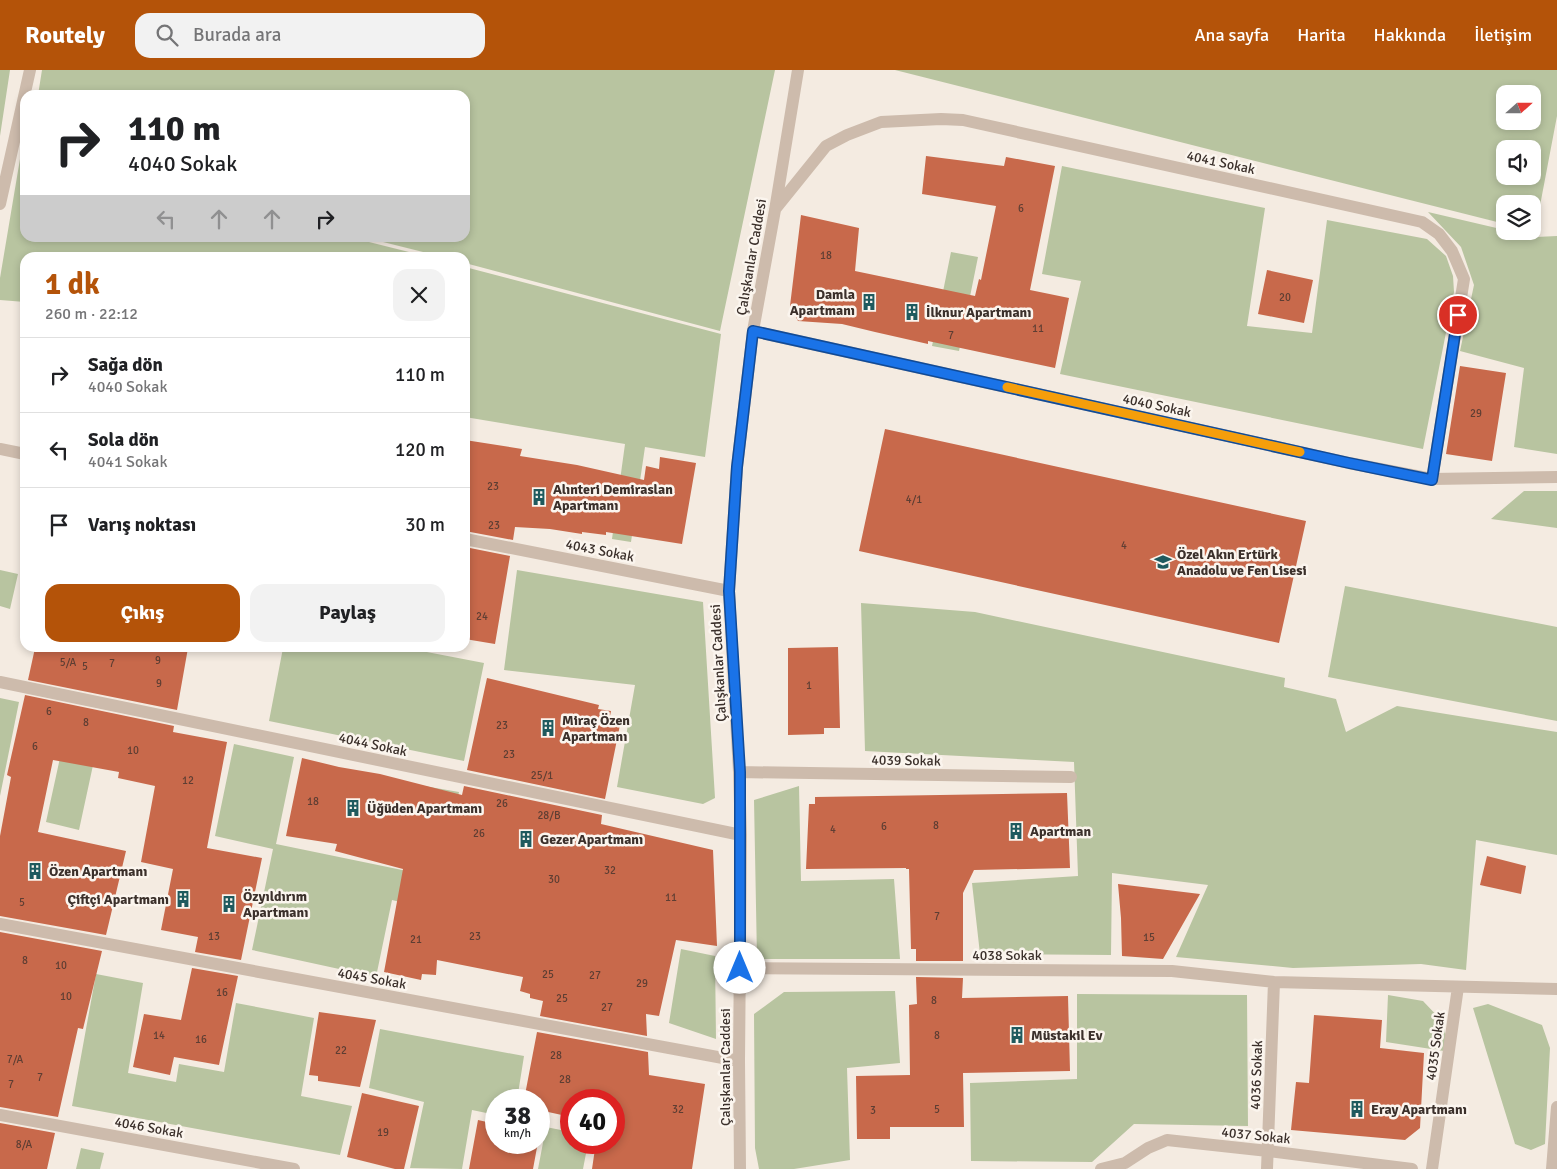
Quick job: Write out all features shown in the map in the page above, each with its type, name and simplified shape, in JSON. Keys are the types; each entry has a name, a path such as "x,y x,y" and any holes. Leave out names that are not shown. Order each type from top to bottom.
{"street":[{"path":"26,90 30,70"},
{"name":"Çalışkanlar Caddesi","path":"740,1169 740,772 729,591 737,467 753,331 798,70"},
{"path":"0,204 20,115"},
{"name":"4041 Sokak","path":"775,210 826,146 847,135 881,122 941,119 963,120 1422,222 1439,234 1452,251 1464,279 1432,480"},
{"name":"4040 Sokak","path":"753,331 1432,480 1557,477"},
{"path":"0,449 20,453"},
{"name":"4043 Sokak","path":"470,540 729,591"},
{"name":"4044 Sokak","path":"0,682 741,836"},
{"name":"4039 Sokak","path":"740,772 1071,777"},
{"name":"4045 Sokak","path":"0,924 739,1061"},
{"name":"4038 Sokak","path":"740,968 1172,971 1274,982 1557,990"},
{"name":"4036 Sokak","path":"1267,1169 1274,982"},
{"name":"4035 Sokak","path":"1432,1169 1458,987"},
{"path":"1552,1169 1557,1107"},
{"name":"4046 Sokak","path":"0,1115 294,1169"},
{"name":"4037 Sokak","path":"1102,1169 1125,1163 1148,1148 1167,1140 1412,1169"}],"green space":[{"path":"0,70 10,70 0,136"},
{"path":"42,70 775,70 720,331 470,264 470,252 423,252 383,242 470,242 470,90 39,90"},
{"path":"895,70 1557,70 1557,116 1541,200 1541,195 1496,195 1496,222"},
{"path":"20,159 20,242 369,242 409,252 20,252 20,302 0,300 0,278"},
{"path":"1062,166 1265,208 1247,326 1312,333 1327,220 1427,239 1446,256 1453,276 1454,292 1423,449 1060,374 1081,281 1042,274"},
{"path":"1428,212 1496,228 1496,240 1541,240 1541,237 1557,236 1557,454 1514,447 1524,368 1460,351 1474,285 1461,247"},
{"path":"951,252 978,257 959,351 932,346"},
{"path":"470,268 721,334 705,457 645,447 631,542 612,539 625,444 470,418"},
{"path":"1524,491 1557,491 1557,528 1491,519"},
{"path":"0,570 18,574 10,609 0,606"},
{"path":"517,570 703,602 715,798 703,804 617,787 635,685 504,670"},
{"path":"1345,586 1557,627 1557,721 1328,677"},
{"path":"861,603 975,612 1285,678 1284,687 1336,699 1346,732 1397,706 1557,732 1557,855 1476,840 1466,970 1421,964 1293,968 1176,957 1208,885 1112,873 1111,955 980,954 972,883 1078,876 1074,762 865,751"},
{"path":"282,652 427,652 484,663 464,761 269,721"},
{"path":"0,698 19,702 0,796"},
{"path":"70,712 103,719 79,830 46,822"},
{"path":"234,744 294,757 276,844 407,871 424,786 459,792 439,888 400,902 392,900 376,977 252,950 273,849 215,836"},
{"path":"799,786 801,881 894,879 900,959 757,959 754,800"},
{"path":"681,949 715,956 716,1039 669,1023"},
{"path":"96,974 143,983 128,1073 176,1082 179,1064 224,1072 236,1003 314,1018 301,1096 352,1106 340,1155 72,1106"},
{"path":"895,991 900,1063 847,1068 850,1160 794,1169 759,1169 755,1148 754,1014 784,992"},
{"path":"1077,994 1247,995 1248,1126 1134,1124 1092,1162 971,1161 970,1083 1077,1079"},
{"path":"1388,995 1423,1001 1441,1020 1447,1038 1444,1051 1386,1042"},
{"path":"1488,1004 1542,1025 1550,1048 1545,1144 1531,1150 1515,1144 1473,1008"},
{"path":"380,1029 524,1056 519,1089 485,1089 485,1113 472,1110 462,1169 410,1168 424,1102 369,1088"},
{"path":"550,1128 560,1130 560,1154 586,1154 583,1169 538,1169 541,1154 550,1154"},
{"path":"81,1148 104,1153 100,1169 76,1169"}],"building":[{"path":"926,156 1004,166 1006,157 1055,166 1030,290 1069,298 1055,368 928,341 928,344 842,324 798,321 790,306 801,215 859,228 855,271 975,296 979,279 981,280 996,206 922,194"},
{"path":"1267,270 1313,280 1304,323 1258,314"},
{"path":"1460,366 1506,373 1492,461 1446,454"},
{"name":"Özel Akın Ertürk Anadolu ve Fen Lisesi","path":"885,429 1306,521 1279,643 859,551"},
{"path":"470,441 522,449 520,456 577,465 644,480 646,466 659,469 660,457 696,463 682,544 606,532 606,535 582,532 582,534 550,529 515,527 513,540 470,532"},
{"path":"470,548 510,556 495,644 470,640"},
{"path":"838,647 840,728 824,728 824,734 788,735 788,648"},
{"path":"34,652 187,652 177,710 28,680"},
{"path":"487,678 599,705 598,709 611,711 610,716 621,720 605,799 467,770"},
{"path":"25,695 174,726 173,732 227,742 207,848 262,858 241,960 195,952 198,937 161,930 173,869 141,862 155,786 118,778 119,772 53,760 38,832 126,851 106,935 0,916 0,836 11,777 7,775"},
{"path":"302,758 380,774 462,795 464,786 602,815 601,824 713,850 717,946 676,940 659,1016 646,1014 647,1036 540,1016 543,1001 530,998 530,994 520,991 523,977 437,960 436,975 422,974 421,980 384,972 403,869 335,851 337,844 286,836"},
{"path":"1067,793 1070,868 974,870 963,893 963,961 916,961 916,949 911,949 909,869 806,869 809,804 815,804 815,797"},
{"path":"1487,856 1526,866 1521,894 1480,885"},
{"path":"1118,884 1200,894 1163,959 1122,956"},
{"path":"0,932 102,951 83,1029 78,1028 58,1117 0,1107"},
{"path":"192,968 238,976 219,1065 174,1057 170,1075 133,1067 144,1014 181,1020"},
{"path":"916,977 963,978 962,998 1068,996 1070,1071 963,1073 964,1127 890,1127 890,1139 857,1139 856,1076 910,1075 909,1005 917,1004"},
{"path":"319,1012 376,1020 360,1087 318,1081 318,1076 309,1075"},
{"name":"Eray Apartmanı","path":"1314,1015 1382,1020 1380,1048 1424,1053 1420,1128 1405,1140 1291,1130 1296,1082 1309,1083"},
{"path":"537,1032 648,1052 649,1075 705,1084 692,1169 592,1169 594,1154 625,1154 625,1089 560,1089 560,1115 550,1112 550,1089 526,1089"},
{"path":"362,1093 419,1106 404,1169 395,1169 347,1157"},
{"path":"478,1120 485,1122 485,1154 536,1154 533,1169 469,1169"},
{"path":"0,1123 55,1133 47,1169 0,1169"}],"slow traffic":[{"path":"1007,387 1300,452"}],"place":[{"name":"Damla Apartmanı","path":"869,302"},
{"name":"İlknur Apartmanı","path":"912,312"},
{"name":"Alınteri Demiraslan Apartmanı","path":"539,497"},
{"name":"Özel Akın Ertürk Anadolu ve Fen Lisesi","path":"1163,562"},
{"name":"Miraç Özen Apartmanı","path":"548,728"},
{"name":"Üğüden Apartmanı","path":"353,808"},
{"name":"Apartman","path":"1016,831"},
{"name":"Gezer Apartmanı","path":"526,839"},
{"name":"Özen Apartmanı","path":"35,871"},
{"name":"Çiftçi Apartmanı","path":"183,899"},
{"name":"Özyıldırım Apartmanı","path":"229,904"},
{"name":"Müstakil Ev","path":"1017,1035"},
{"name":"Eray Apartmanı","path":"1357,1109"}],"route":[{"path":"740,968 740,772 729,591 737,467 753,331 1432,480 1458,315"}]}
